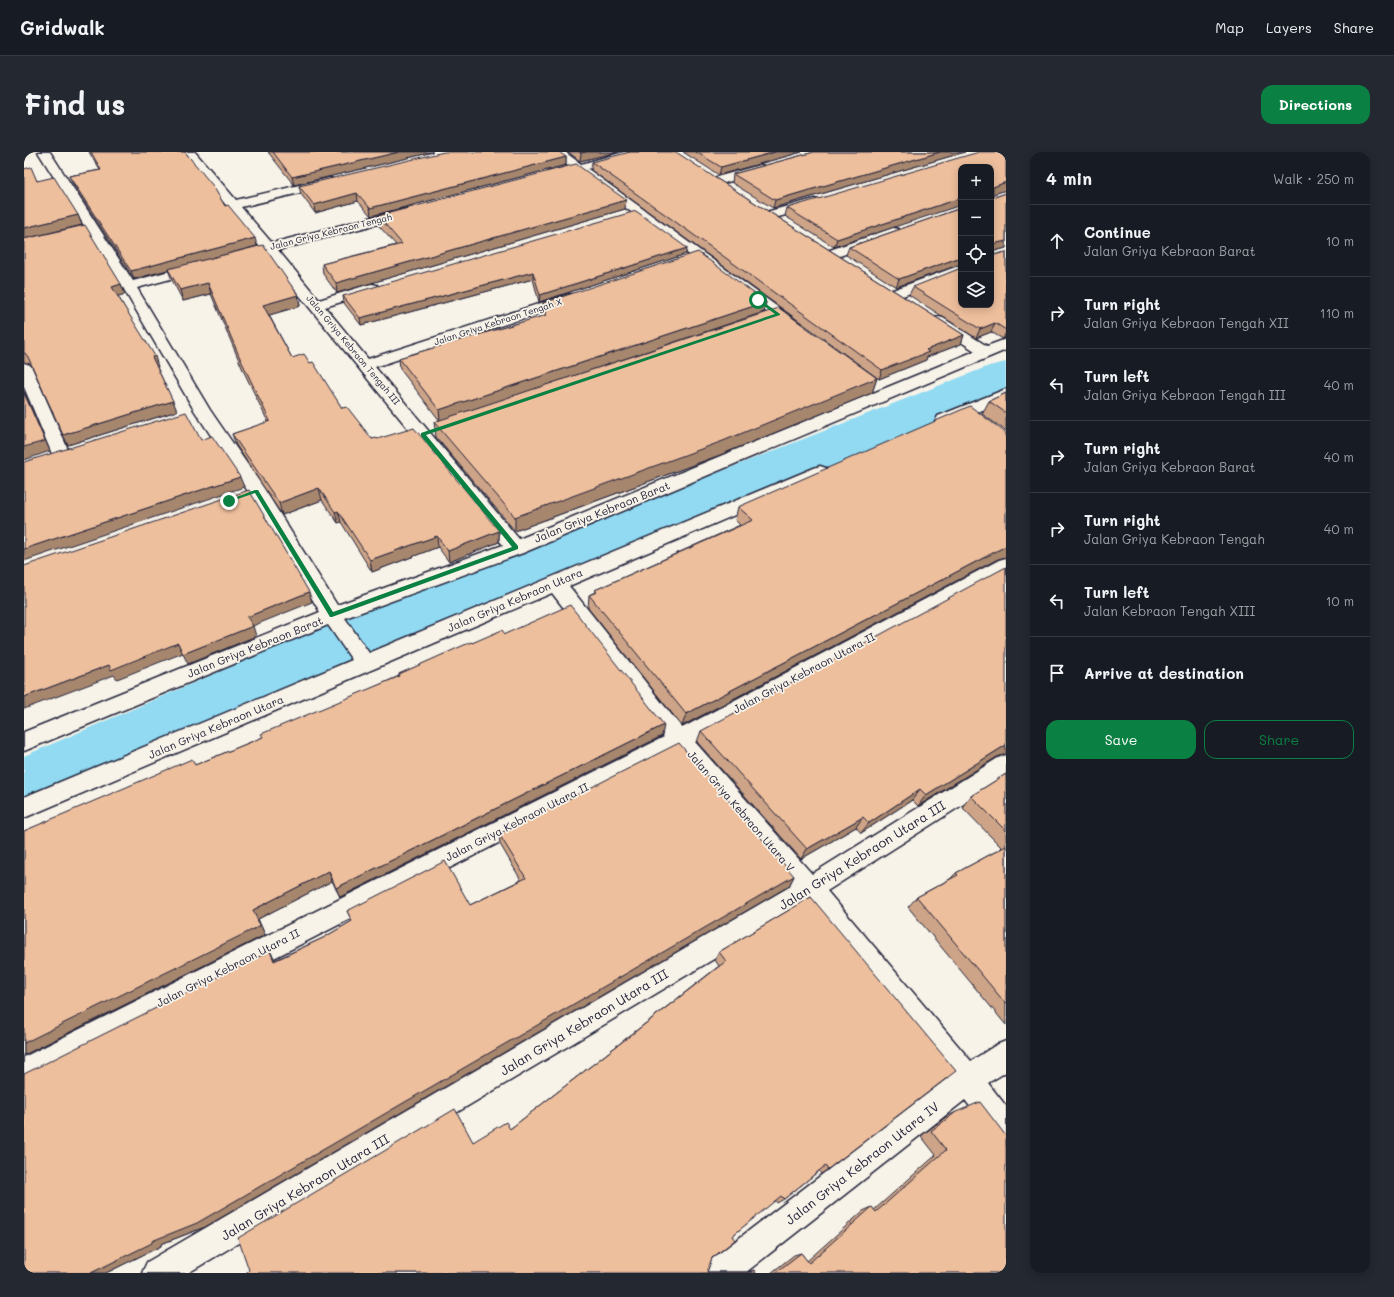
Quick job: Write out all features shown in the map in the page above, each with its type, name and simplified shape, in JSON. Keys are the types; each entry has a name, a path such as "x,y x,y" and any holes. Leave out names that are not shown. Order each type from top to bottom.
{"street":[{"path":"44,152 85,230 129,286 196,412 362,660"},
{"path":"557,152 804,333"},
{"path":"541,178 638,152"},
{"name":"Jalan Griya Kebraon Tengah III","path":"194,154 268,248 516,548"},
{"path":"717,181 775,165"},
{"path":"704,173 731,190"},
{"path":"233,205 340,180"},
{"path":"771,215 827,199"},
{"path":"758,207 783,223"},
{"name":"Jalan Griya Kebraon Tengah","path":"223,260 420,209"},
{"path":"622,215 638,211"},
{"path":"832,254 902,229"},
{"path":"820,246 845,262"},
{"path":"684,261 699,256"},
{"path":"129,286 208,264"},
{"path":"895,294 958,270"},
{"path":"316,305 385,285"},
{"path":"883,286 909,302"},
{"name":"Jalan Griya Kebraon Tengah X","path":"365,365 585,293"},
{"path":"764,320 779,314"},
{"path":"927,314 986,352"},
{"name":"Jalan Griya Kebraon Barat","path":"24,742 336,621 516,548 881,389 1006,344"},
{"path":"24,368 61,454"},
{"path":"929,427 1006,394"},
{"path":"965,411 981,423"},
{"path":"423,434 438,429"},
{"name":"Jalan Griya Kebraon Utara","path":"24,808 362,660 555,583 833,467"},
{"name":"Jalan Griya Kebraon Utara II","path":"24,1072 679,740 1006,565"},
{"name":"Jalan Griya Kebraon Utara V","path":"555,583 679,740 809,889 968,1080 1006,1130"},
{"name":"Jalan Griya Kebraon Utara III","path":"158,1273 809,889 1006,765"},
{"name":"Jalan Griya Kebraon Utara IV","path":"719,1273 968,1080 1006,1055"}],"building":[{"path":"91,152 185,152 213,186 225,206 228,205 255,238 131,271 69,176 101,170"},
{"path":"273,152 399,152 292,177"},
{"path":"444,152 559,152 566,157 370,208 357,193 314,205 299,186"},
{"path":"630,152 676,152 964,335 926,350 929,352 882,370 592,162"},
{"path":"696,152 775,152 721,167"},
{"path":"814,152 940,152 775,200 733,174"},
{"path":"979,152 1006,152 1006,182 994,187 994,164 958,164 958,199 837,239 787,208"},
{"path":"576,164 626,200 336,283 322,264 402,244 378,216"},
{"path":"31,167 37,181 54,177 78,215 24,228 24,169"},
{"path":"1006,193 1006,241 994,244 994,196"},
{"path":"958,209 958,258 899,279 849,247"},
{"path":"636,211 687,248 540,295 533,272 360,318 343,296"},
{"path":"85,225 121,284 112,287 155,356 152,357 173,401 63,435 28,357 24,353 24,239"},
{"path":"263,245 298,295 263,305 292,358 304,354 310,363 313,362 342,408 347,407 372,439 377,439 414,428 499,531 448,551 437,536 370,560 338,511 335,512 319,488 279,503 232,434 270,421 240,358 208,283 180,290 168,269"},
{"path":"698,252 766,302 439,410 399,358 546,315 543,303"},
{"path":"1006,252 1006,330 995,323 980,329 913,287 958,269 958,308 994,308 994,255"},
{"path":"779,308 877,378 723,441 515,517 434,422"},
{"path":"24,393 45,441 24,447"},
{"path":"1006,393 1006,413 989,401"},
{"path":"970,406 1006,433 1006,546 686,714 589,595 597,592 595,590 753,520 738,507"},
{"path":"186,412 201,440 212,436 240,477 24,549 24,462"},
{"path":"249,490 309,592 247,617 253,626 183,654 178,643 111,670 109,665 24,697 24,566"},
{"path":"1006,567 1006,745 926,795 920,789 869,823 863,817 807,849 701,731"},
{"path":"570,605 664,725 336,888 329,871 253,910 260,926 24,1043 24,831 192,759 195,765 263,737 261,734 400,676 399,674 471,642 472,643 502,630 505,634"},
{"path":"679,743 794,876 197,1223 152,1241 152,1243 91,1273 24,1273 24,1074 270,951 274,961 323,938 352,921 347,911 445,861 470,905 526,878 499,834"},
{"path":"1006,774 1006,831 971,796"},
{"path":"1006,846 1006,1004 917,897 958,875 956,873"},
{"path":"811,897 956,1071 828,1169 825,1166 784,1199 781,1196 732,1236 735,1240 712,1258 707,1272 751,1272 754,1270 756,1273 246,1273 249,1270 238,1238 455,1109 473,1142 506,1122 510,1129 726,961 719,952"},
{"path":"980,1102 1006,1136 1006,1273 775,1273 801,1253 809,1263 872,1207 876,1212 946,1150 931,1131 956,1112"}],"waterway":[{"path":"24,787 324,653 1006,376"}],"route":[{"path":"229,501 257,491 332,615 516,548 423,434 779,314 758,300"}]}
